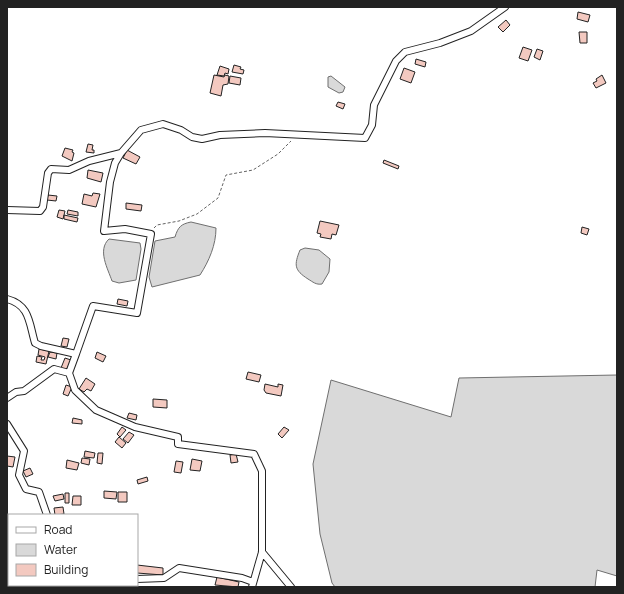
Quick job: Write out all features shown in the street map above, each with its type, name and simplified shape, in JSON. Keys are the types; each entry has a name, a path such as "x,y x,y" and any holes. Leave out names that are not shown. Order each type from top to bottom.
{"street":[{"path":"138,579 164,578 180,568 242,578 252,584 262,552 262,471 254,454 178,444 178,437 135,427 96,410 75,390 69,373 93,306 137,313 151,234 125,228 104,231 110,182 115,163 121,153 141,130 163,124 202,139 220,135 265,133 365,138 372,125 374,105 396,60 405,52 440,43 471,31 505,7"},
{"path":"7,210 40,211 43,207 48,173 51,169 70,170 89,161 121,153"},
{"path":"7,299 16,301 28,314 35,343 41,346 76,354"},
{"path":"7,398 16,392 24,391 38,383 54,369 69,373"},
{"path":"7,424 24,451 19,475 26,489 38,492 47,514"},
{"path":"262,552 291,587"}],"path":[{"path":"151,234 156,225 179,221 197,214 218,198 226,175 253,170 278,154 298,134"}],"water":[{"path":"331,76 345,87 343,92 339,93 328,87 328,77"},
{"path":"191,222 216,228 213,247 200,275 152,287 149,277 155,241 175,237 180,226"},
{"path":"109,239 140,243 141,249 136,280 119,283 112,281 104,260 104,249"},
{"path":"305,248 319,250 330,259 329,272 322,284 313,282 303,276 296,267 300,250"},
{"path":"617,375 617,576 597,570 595,587 335,587 332,583 320,534 313,464 331,380 451,417 459,378"}],"building":[{"path":"578,12 590,15 588,22 577,19"},
{"path":"506,20 510,25 503,32 498,27"},
{"path":"579,32 587,32 587,43 580,43"},
{"path":"523,47 532,50 528,61 519,58"},
{"path":"537,49 543,51 540,60 534,57"},
{"path":"416,59 426,62 425,67 415,64"},
{"path":"234,65 241,67 240,69 244,70 243,74 232,72"},
{"path":"220,66 229,69 228,74 225,73 224,76 217,75"},
{"path":"404,68 415,72 411,83 400,79"},
{"path":"214,75 224,77 225,75 229,76 228,84 223,85 221,96 210,93"},
{"path":"602,75 606,83 596,88 593,83"},
{"path":"230,76 241,78 240,85 229,83"},
{"path":"338,102 345,104 343,109 336,106"},
{"path":"88,144 93,145 92,150 94,150 94,153 86,152"},
{"path":"65,148 73,150 72,152 74,153 72,161 62,156"},
{"path":"127,150 140,157 136,164 123,158"},
{"path":"384,160 399,166 398,169 383,163"},
{"path":"88,170 103,173 101,182 87,178"},
{"path":"93,193 100,194 96,207 82,204 84,194 92,196"},
{"path":"48,195 57,196 56,201 47,200"},
{"path":"126,203 142,205 141,211 126,209"},
{"path":"59,210 65,211 63,219 57,217"},
{"path":"68,210 78,212 78,216 67,214"},
{"path":"64,215 78,218 77,222 64,219"},
{"path":"320,221 339,225 336,235 332,234 331,239 320,237 321,234 317,233"},
{"path":"582,227 589,229 587,235 581,233"},
{"path":"118,299 128,301 127,306 117,304"},
{"path":"63,338 69,339 67,347 61,346"},
{"path":"39,349 49,351 46,364 36,362 37,356 42,357 41,360 44,360 45,357 38,355"},
{"path":"50,352 57,353 56,359 48,357"},
{"path":"97,352 106,356 103,362 95,358"},
{"path":"65,358 71,360 67,370 61,368"},
{"path":"248,372 261,375 259,382 246,379"},
{"path":"86,378 95,384 91,391 87,389 84,392 79,389"},
{"path":"265,384 278,387 278,384 283,385 281,396 266,393 264,390"},
{"path":"66,385 72,387 68,396 63,394"},
{"path":"153,399 167,400 167,408 153,407"},
{"path":"129,413 137,415 136,420 127,418"},
{"path":"73,418 82,420 82,424 72,423"},
{"path":"122,427 126,430 120,437 117,434"},
{"path":"284,427 289,430 282,438 278,434"},
{"path":"129,432 134,435 128,443 123,439"},
{"path":"119,437 126,443 122,448 115,442"},
{"path":"85,451 95,453 94,458 84,457"},
{"path":"98,453 103,453 102,464 97,463"},
{"path":"236,454 238,462 231,463 230,455"},
{"path":"7,456 15,457 13,467 7,466"},
{"path":"82,458 90,459 89,465 81,463"},
{"path":"192,459 202,461 200,471 190,470"},
{"path":"67,460 79,463 77,470 66,468"},
{"path":"176,461 183,462 181,473 174,472"},
{"path":"30,468 33,474 26,477 23,471"},
{"path":"147,477 148,481 138,484 137,480"},
{"path":"104,491 117,492 116,499 104,498"},
{"path":"118,492 127,492 127,502 118,502"},
{"path":"65,493 69,493 69,503 65,503"},
{"path":"63,494 64,499 55,501 53,496"},
{"path":"73,496 81,496 81,505 72,505"},
{"path":"63,507 64,514 55,514 54,508"},
{"path":"138,565 163,568 163,575 138,573"},
{"path":"217,577 239,582 238,587 215,585"}]}
